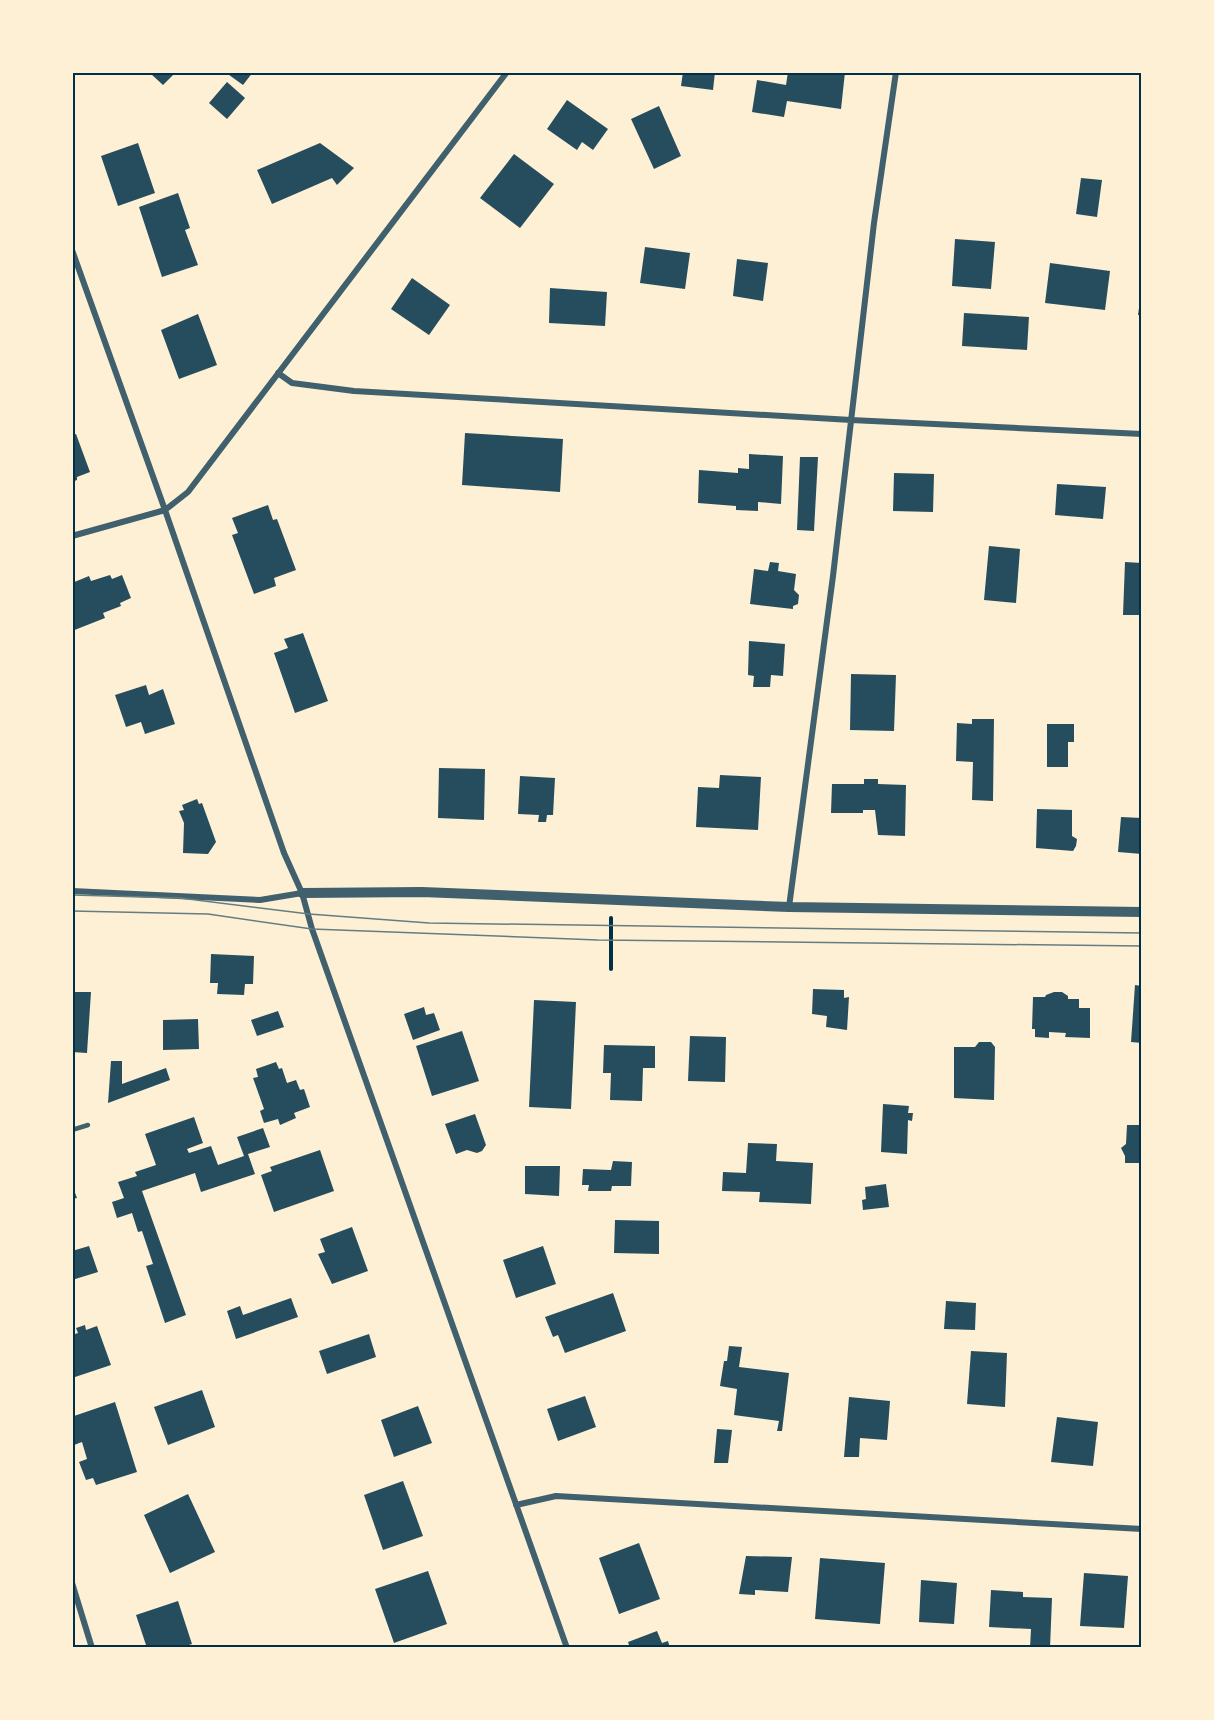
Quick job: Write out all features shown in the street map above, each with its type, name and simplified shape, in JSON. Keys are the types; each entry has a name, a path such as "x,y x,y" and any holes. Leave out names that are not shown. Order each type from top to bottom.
{"street":[{"path":"72,536 165,510 188,492 507,72"},
{"path":"789,907 833,576 874,223 896,72"},
{"path":"72,250 284,853 302,893 312,929 567,1648"},
{"path":"278,373 292,383 354,391 852,420 1142,434"},
{"path":"72,891 260,900 302,893 422,892 789,907 1142,912"},
{"path":"516,1505 556,1496 1142,1529"},
{"path":"72,1583 92,1648"}],"lane":[{"path":"72,1130 88,1125"}],"path":[{"path":"611,969 611,918 614,900"}],"building":[{"path":"153,72 176,72 163,85 151,74"},
{"path":"225,72 253,72 243,85"},
{"path":"683,72 715,72 713,90 681,86"},
{"path":"788,72 845,72 841,109 787,101 784,117 752,112 757,80 786,85"},
{"path":"227,82 245,98 227,119 209,103"},
{"path":"567,100 608,129 593,150 582,142 577,150 547,129"},
{"path":"659,106 681,156 654,169 631,119"},
{"path":"138,143 155,193 118,206 101,156"},
{"path":"320,143 354,168 337,185 332,178 272,204 257,170"},
{"path":"514,154 554,184 520,228 480,198"},
{"path":"1081,178 1102,180 1097,217 1076,214"},
{"path":"178,193 190,228 185,230 198,265 162,277 139,207"},
{"path":"955,239 995,242 991,289 952,286"},
{"path":"645,247 690,253 685,289 640,283"},
{"path":"737,259 768,263 763,301 733,296"},
{"path":"1050,263 1110,271 1105,310 1045,303"},
{"path":"412,278 450,305 429,335 391,309"},
{"path":"550,288 607,292 605,326 549,323"},
{"path":"1141,294 1142,315 1138,315"},
{"path":"964,313 1029,317 1027,350 962,346"},
{"path":"198,314 217,365 179,379 161,330"},
{"path":"465,433 563,439 560,492 462,485"},
{"path":"76,434 90,472 77,477 77,480 72,482 72,435"},
{"path":"749,454 783,456 781,504 758,502 758,511 736,510 736,506 698,503 699,470 738,473 738,468 749,469"},
{"path":"800,457 818,457 814,531 797,530"},
{"path":"894,473 934,474 933,512 893,511"},
{"path":"1057,484 1106,487 1103,519 1055,515"},
{"path":"268,505 273,520 277,519 296,570 274,578 276,586 254,594 232,535 238,533 232,518"},
{"path":"989,546 1020,549 1016,603 984,600"},
{"path":"770,562 779,563 778,571 796,574 794,590 799,595 798,604 793,606 793,609 750,604 754,569 768,571"},
{"path":"1125,562 1142,563 1142,617 1123,615"},
{"path":"110,575 112,579 122,575 131,598 120,603 121,606 103,613 105,618 72,631 72,583 89,576 91,581"},
{"path":"303,633 328,701 295,713 274,653 288,648 284,639"},
{"path":"749,641 785,644 783,676 771,675 770,687 753,687 754,676 748,675"},
{"path":"851,674 896,675 894,731 850,730"},
{"path":"146,685 149,695 163,689 175,724 145,734 141,722 126,727 115,695"},
{"path":"972,719 994,719 993,801 972,800 973,762 956,761 957,723 972,724"},
{"path":"1047,724 1074,724 1074,742 1068,742 1068,767 1047,767"},
{"path":"439,768 485,769 484,820 438,818"},
{"path":"720,775 761,777 758,830 696,827 698,787 719,788"},
{"path":"520,776 555,778 553,815 547,815 546,822 538,822 539,815 518,814"},
{"path":"864,779 878,779 878,784 906,785 905,836 878,835 875,810 863,810 863,813 831,813 832,784 864,784"},
{"path":"197,799 199,804 202,803 216,842 208,854 183,853 184,823 179,811 184,810 182,805"},
{"path":"1037,809 1072,810 1072,836 1077,839 1073,851 1036,848"},
{"path":"1121,817 1142,818 1142,854 1118,852"},
{"path":"211,954 254,956 253,984 245,984 244,995 217,994 218,983 210,983"},
{"path":"1135,985 1142,986 1142,1043 1131,1042"},
{"path":"813,989 844,990 844,998 849,997 847,1030 826,1027 827,1016 812,1014"},
{"path":"72,992 91,992 87,1053 72,1052"},
{"path":"1054,992 1062,992 1068,996 1068,999 1079,999 1079,1008 1090,1008 1090,1038 1065,1037 1066,1033 1049,1032 1049,1038 1035,1037 1035,1029 1032,1029 1033,997 1045,997"},
{"path":"534,1000 576,1002 571,1109 529,1107"},
{"path":"424,1007 426,1015 434,1013 440,1030 413,1040 404,1014"},
{"path":"278,1011 284,1027 257,1036 251,1020"},
{"path":"198,1019 199,1049 163,1050 163,1020"},
{"path":"462,1031 479,1081 432,1096 416,1046"},
{"path":"690,1036 726,1037 725,1082 688,1081"},
{"path":"979,1042 991,1042 995,1047 994,1100 954,1098 954,1047 975,1047"},
{"path":"604,1045 655,1046 655,1068 643,1068 642,1101 610,1100 611,1073 603,1073"},
{"path":"111,1061 122,1061 122,1084 166,1068 170,1080 108,1103"},
{"path":"276,1062 279,1069 282,1068 287,1083 296,1080 300,1090 304,1089 310,1107 294,1113 296,1118 280,1125 278,1119 264,1123 260,1111 264,1109 253,1078 258,1077 256,1069"},
{"path":"883,1104 909,1106 908,1113 913,1113 912,1121 908,1120 907,1154 881,1152"},
{"path":"475,1114 486,1145 482,1151 477,1153 467,1150 456,1154 445,1124"},
{"path":"194,1117 203,1143 187,1149 189,1153 211,1146 218,1165 244,1156 237,1137 263,1128 270,1147 248,1154 255,1174 201,1192 195,1173 142,1191 186,1315 165,1323 146,1266 153,1264 142,1231 138,1232 132,1213 117,1218 112,1202 124,1198 118,1182 137,1176 135,1172 156,1165 145,1134"},
{"path":"1127,1125 1142,1125 1142,1163 1125,1163 1125,1156 1121,1148 1126,1144"},
{"path":"748,1143 777,1144 776,1161 813,1163 811,1204 759,1202 760,1192 722,1191 723,1172 746,1173"},
{"path":"320,1150 334,1191 274,1212 261,1175 272,1171 270,1167"},
{"path":"613,1161 632,1162 631,1186 612,1186 611,1191 588,1191 589,1185 582,1185 583,1169 611,1170"},
{"path":"525,1166 560,1166 559,1196 525,1194"},
{"path":"886,1184 889,1207 863,1210 862,1200 866,1199 865,1187"},
{"path":"72,1185 77,1198 72,1199"},
{"path":"615,1220 659,1221 659,1254 614,1253"},
{"path":"352,1227 368,1271 332,1284 318,1254 325,1252 320,1239"},
{"path":"89,1246 98,1272 72,1280 72,1251"},
{"path":"543,1246 556,1284 516,1298 503,1260"},
{"path":"613,1293 626,1331 565,1353 558,1335 553,1337 545,1317"},
{"path":"291,1298 298,1317 236,1339 227,1311 240,1306 243,1315"},
{"path":"946,1301 976,1303 975,1330 944,1329"},
{"path":"85,1325 86,1330 97,1326 111,1365 72,1378 72,1335 78,1333 76,1328"},
{"path":"369,1334 376,1357 327,1374 319,1351"},
{"path":"729,1346 742,1347 739,1367 789,1373 782,1431 777,1431 779,1421 734,1415 737,1389 720,1386"},
{"path":"971,1351 1007,1353 1005,1407 967,1404"},
{"path":"202,1390 215,1427 168,1445 154,1407"},
{"path":"585,1396 596,1427 558,1441 547,1409"},
{"path":"849,1397 890,1401 887,1440 860,1438 859,1457 844,1457"},
{"path":"115,1402 137,1472 96,1485 93,1478 86,1480 79,1462 87,1459 82,1442 74,1445 72,1424 75,1423 74,1416"},
{"path":"418,1406 432,1443 394,1457 381,1420"},
{"path":"1057,1417 1098,1422 1093,1466 1051,1462"},
{"path":"717,1429 732,1430 728,1463 714,1463"},
{"path":"403,1481 423,1536 383,1550 364,1495"},
{"path":"188,1494 215,1552 170,1573 144,1515"},
{"path":"639,1543 660,1599 619,1614 599,1558"},
{"path":"746,1556 792,1557 788,1592 755,1590 755,1595 739,1594"},
{"path":"820,1558 885,1563 880,1624 815,1619"},
{"path":"428,1571 447,1624 394,1643 375,1589"},
{"path":"1084,1573 1128,1576 1124,1628 1080,1626"},
{"path":"921,1580 957,1583 954,1624 919,1622"},
{"path":"991,1590 1023,1592 1023,1597 1052,1598 1050,1648 1030,1648 1031,1629 989,1627"},
{"path":"178,1601 192,1644 179,1648 147,1648 136,1615"},
{"path":"657,1631 662,1643 668,1641 670,1648 630,1648 628,1642"}],"tram line":[{"path":"72,895 180,898 309,914 429,923 1142,933"},
{"path":"72,911 208,914 312,929 598,940 1142,946"}]}
